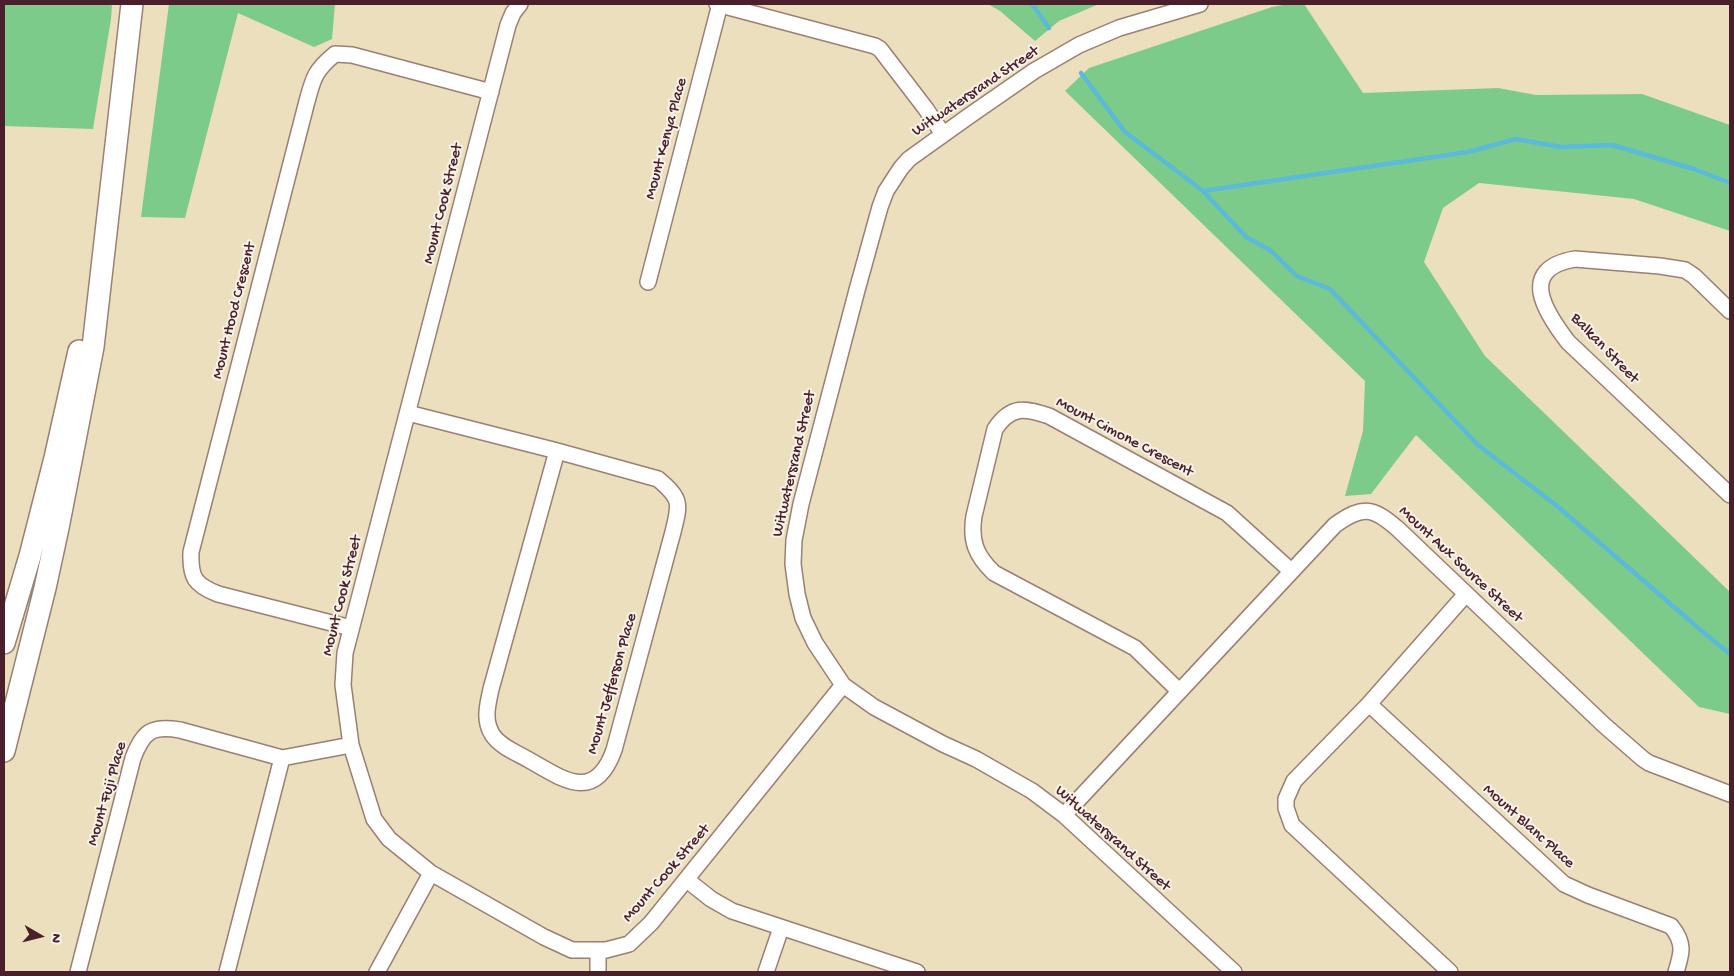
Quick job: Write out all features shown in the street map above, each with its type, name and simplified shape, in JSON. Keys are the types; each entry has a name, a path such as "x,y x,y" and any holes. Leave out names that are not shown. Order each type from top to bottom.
{"main road":[{"path":"4,751 45,588 83,408 93,347 132,4"},
{"path":"4,643 30,556 55,458 107,224"}],"street":[{"name":"Mount Cook Street","path":"520,4 513,12 508,25 345,652 343,685 352,745 374,819 389,839 431,874 544,937 572,950 606,950 629,944 651,923 687,880 843,685"},
{"path":"718,4 875,46 880,49 943,134"},
{"name":"Mount Kenya Place","path":"648,282 718,4"},
{"name":"Witwatersrand Street","path":"1200,4 1119,28 1079,45 1034,72 943,134 910,158 900,168 886,191 880,207 856,290 801,504 794,540 794,564 797,594 803,618 815,643 843,685 874,707 976,759 1032,791 1064,815 1226,970"},
{"name":"Mount Hood Crescent","path":"351,628 201,588 190,566 193,543 306,104 313,80 320,66 335,54 352,55 491,92"},
{"name":"Balkan Street","path":"1730,311 1694,276 1685,270 1660,266 1575,258 1562,261 1547,271 1541,289 1542,300 1551,320 1568,342 1730,495"},
{"name":"Mount Cimone Crescent","path":"1179,691 1135,648 994,573 977,552 973,542 972,531 974,516 996,429 1002,420 1010,413 1019,410 1028,410 1049,416 1227,513 1291,571"},
{"name":"Mount Jefferson Place","path":"408,413 557,451 658,479 673,494 679,509 622,723 609,764 594,779 579,783 564,780 505,746 491,733 486,711 557,451"},
{"name":"Mount Aux Source Street","path":"1064,815 1335,525 1352,513 1372,512 1385,518 1399,530 1596,718 1642,759 1730,794"},
{"path":"1450,972 1292,825 1286,808 1286,799 1294,781 1369,704 1466,594"},
{"name":"Mount Blanc Place","path":"1369,704 1564,884 1671,926 1679,936 1681,944 1681,955 1676,972"},
{"name":"Mount Fuji Place","path":"78,972 133,758 140,741 147,733 167,728 180,730 282,758 352,745"},
{"path":"228,972 282,758"},
{"path":"377,972 431,874"},
{"path":"687,880 711,899 732,911 916,972"},
{"path":"766,972 781,928"},
{"path":"598,950 598,972"}],"green space":[{"path":"4,4 112,4 93,129 4,126"},
{"path":"169,4 335,4 332,39 314,47 238,13 185,218 141,217"},
{"path":"988,4 1099,4 1059,21 1035,41 1000,11"},
{"path":"1304,4 1363,93 1498,88 1536,95 1642,94 1730,125 1730,231 1634,199 1479,183 1443,208 1424,262 1485,356 1730,592 1730,714 1699,707 1416,435 1371,494 1345,496 1363,431 1365,381 1065,91 1089,68 1272,7"}],"waterway":[{"path":"1032,4 1049,28"},
{"path":"1081,73 1125,132 1203,191 1468,152 1516,139 1561,147 1612,145 1694,169 1730,183"},
{"path":"1203,191 1246,237 1270,250 1297,276 1330,289 1478,445 1557,506 1730,654"}]}
